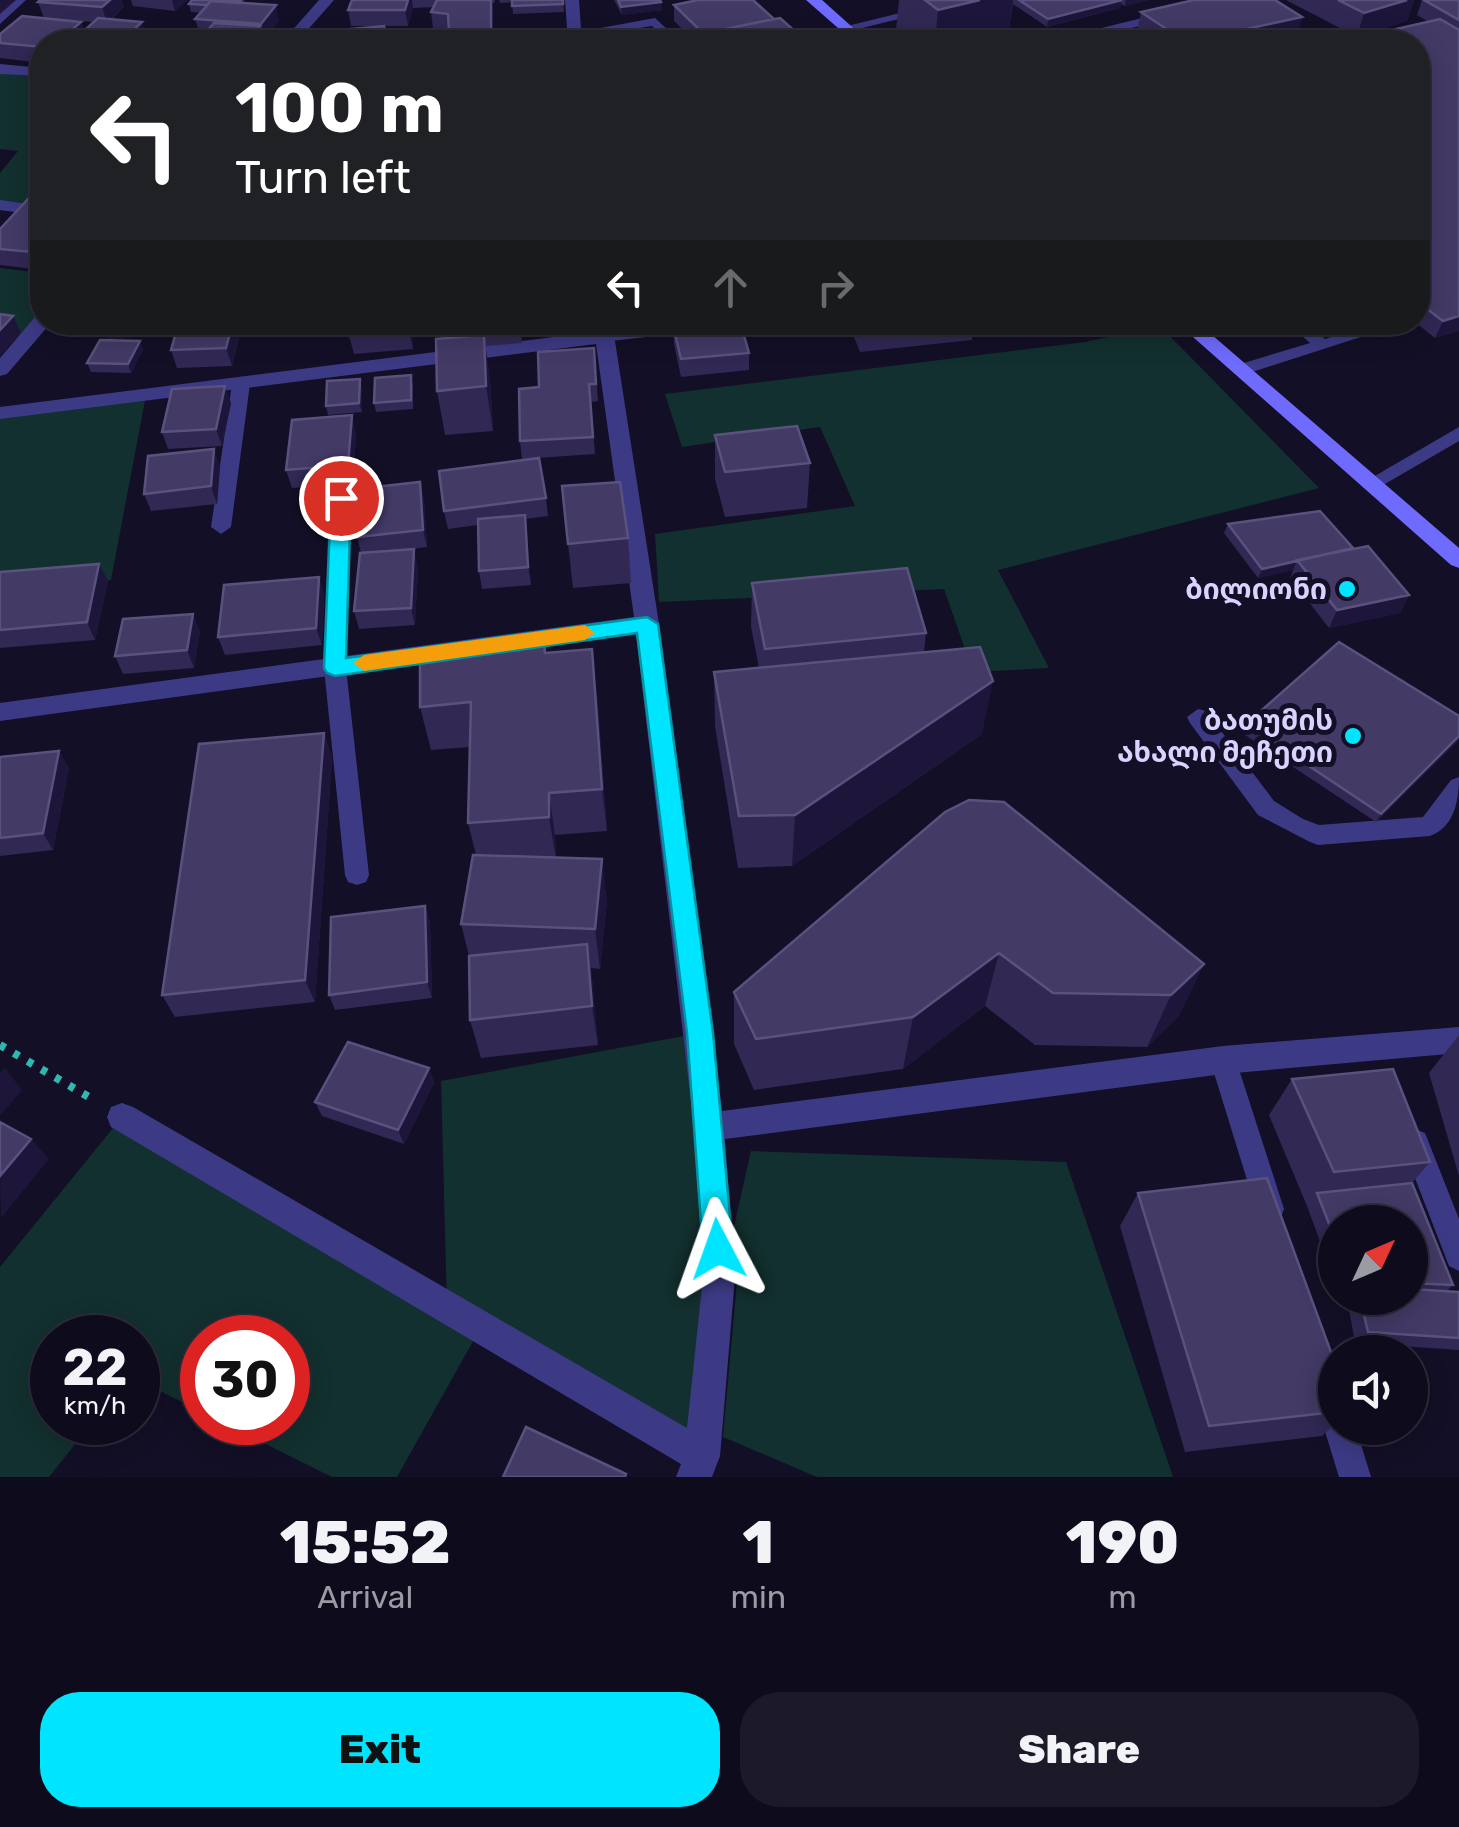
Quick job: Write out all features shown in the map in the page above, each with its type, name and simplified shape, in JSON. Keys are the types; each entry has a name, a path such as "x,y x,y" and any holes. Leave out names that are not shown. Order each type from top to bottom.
{"street":[{"path":"0,20 19,0"},
{"path":"300,30 327,0"},
{"path":"572,0 574,30"},
{"path":"813,0 848,30"},
{"path":"0,68 30,71"},
{"path":"0,370 30,335"},
{"path":"0,413 241,384 569,335"},
{"path":"122,1117 698,1466 719,1277 709,1127 647,624 603,335"},
{"path":"1200,335 1459,560"},
{"path":"0,712 647,624"},
{"path":"709,1127 1223,1060 1459,1040"}],"lane":[{"path":"846,28 970,0"},
{"path":"1242,0 1292,30"},
{"path":"1105,30 1179,13"},
{"path":"615,30 655,22 663,30"},
{"path":"0,206 30,210"},
{"path":"1311,335 1322,345"},
{"path":"1240,370 1356,335"},
{"path":"221,527 241,384"},
{"path":"1371,484 1459,434"},
{"path":"341,498 335,668 357,875"},
{"path":"1198,717 1266,808 1295,826 1318,834 1430,826 1459,786"},
{"path":"1378,1045 1392,1080"},
{"path":"1223,1060 1282,1246"},
{"path":"1405,1116 1459,1256"},
{"path":"1346,1445 1356,1477"}],"path":[{"path":"0,1045 122,1117"}],"green space":[{"path":"0,69 30,71 30,209 0,205 0,173 18,151 0,149"},
{"path":"0,268 30,272 30,335 28,338 0,334"},
{"path":"1118,335 1169,335 1319,488 998,570 1049,668 973,672 944,589 659,602 655,534 855,506 820,427 682,447 665,394"},
{"path":"146,395 111,580 0,595 0,413"},
{"path":"700,1033 709,1127 702,1456 481,1327 397,1477 332,1477 267,1445 310,1445 310,1315 180,1315 180,1401 160,1391 160,1315 30,1315 30,1445 74,1445 49,1477 0,1477 0,1267 122,1117 447,1306 441,1081"},
{"path":"751,1151 1066,1162 1173,1477 817,1477 723,1437 737,1282 733,1231"}],"building":[{"path":"40,0 110,0 102,7"},
{"path":"192,0 241,0 189,4"},
{"path":"352,0 408,0 405,10 348,10"},
{"path":"437,0 491,0 491,29 449,30 448,14 431,12"},
{"path":"512,0 563,0 563,4 512,6"},
{"path":"618,0 660,0 661,2 621,7"},
{"path":"698,0 753,0 774,19 725,30 700,30 674,5"},
{"path":"925,0 980,0 938,10"},
{"path":"1019,0 1122,0 1048,19"},
{"path":"1194,0 1275,0 1302,17 1242,30 1168,30 1141,12"},
{"path":"1338,0 1407,0 1364,13"},
{"path":"1424,0 1459,0 1459,20"},
{"path":"211,1 276,5 261,24 195,19"},
{"path":"22,16 81,22 72,30 30,30 30,46 0,43 0,34"},
{"path":"98,18 142,22 134,30 85,30"},
{"path":"780,18 794,30 726,30"},
{"path":"1440,19 1459,30 1459,316 1443,321 1430,311 1430,30 1392,30"},
{"path":"214,23 260,26 257,30 208,30"},
{"path":"384,26 385,30 341,30"},
{"path":"30,199 30,252 0,249 0,229"},
{"path":"0,314 13,316 0,330"},
{"path":"175,335 230,335 226,348 171,350"},
{"path":"484,335 486,386 437,391 436,339"},
{"path":"675,335 744,335 749,353 681,359"},
{"path":"100,340 140,341 128,364 87,363"},
{"path":"594,348 596,384 589,384 593,437 520,441 519,389 539,387 538,352"},
{"path":"411,375 411,400 374,403 375,378"},
{"path":"360,379 359,403 326,406 327,381"},
{"path":"225,386 216,429 162,432 172,389"},
{"path":"352,415 348,465 286,470 292,420"},
{"path":"797,426 810,463 725,472 715,435"},
{"path":"214,449 211,486 144,494 148,456"},
{"path":"539,458 546,498 444,511 439,471"},
{"path":"420,482 423,530 357,537 356,489"},
{"path":"620,482 628,538 568,544 562,486"},
{"path":"1320,511 1353,548 1262,569 1228,524"},
{"path":"525,515 528,567 479,571 478,519"},
{"path":"1368,546 1409,595 1337,610 1297,560"},
{"path":"414,549 411,608 354,611 360,553"},
{"path":"99,564 87,622 0,630 0,572"},
{"path":"907,568 926,633 765,649 752,583"},
{"path":"319,577 316,628 218,637 224,585"},
{"path":"193,614 187,650 115,656 123,619"},
{"path":"544,641 545,653 592,649 602,789 549,793 549,817 468,823 471,702 420,707 420,651"},
{"name":"ბათუმის ახალი მეჩეთი","path":"1339,642 1459,716 1459,736 1381,814 1246,724"},
{"path":"980,647 993,681 795,815 739,816 714,672"},
{"path":"324,733 305,980 162,995 199,744"},
{"path":"59,751 43,833 0,838 0,757"},
{"path":"969,800 1004,802 1204,964 1171,995 1053,993 999,953 913,1017 756,1039 734,992 945,812"},
{"path":"473,855 602,859 595,929 461,924"},
{"path":"425,906 427,982 329,995 331,917"},
{"path":"587,944 592,1006 470,1020 469,956"},
{"path":"348,1042 429,1068 398,1130 315,1102"},
{"path":"1393,1069 1430,1162 1334,1172 1292,1079"},
{"path":"0,1122 31,1139 0,1176"},
{"path":"1267,1178 1325,1335 1318,1335 1318,1414 1209,1426 1138,1193"},
{"path":"1412,1183 1421,1205 1322,1205 1317,1193"},
{"path":"1428,1223 1453,1285 1428,1284"},
{"path":"1428,1290 1459,1292 1459,1338 1368,1332 1364,1315 1428,1315"},
{"path":"526,1427 626,1474 625,1477 503,1477"}],"slow traffic":[{"path":"364,663 585,633"}],"place":[{"name":"ბილიონი","path":"1347,589"},
{"name":"ბათუმის ახალი მეჩეთი","path":"1353,736"}],"route":[{"path":"341,498 335,668 647,624 700,1033 718,1249"}]}
